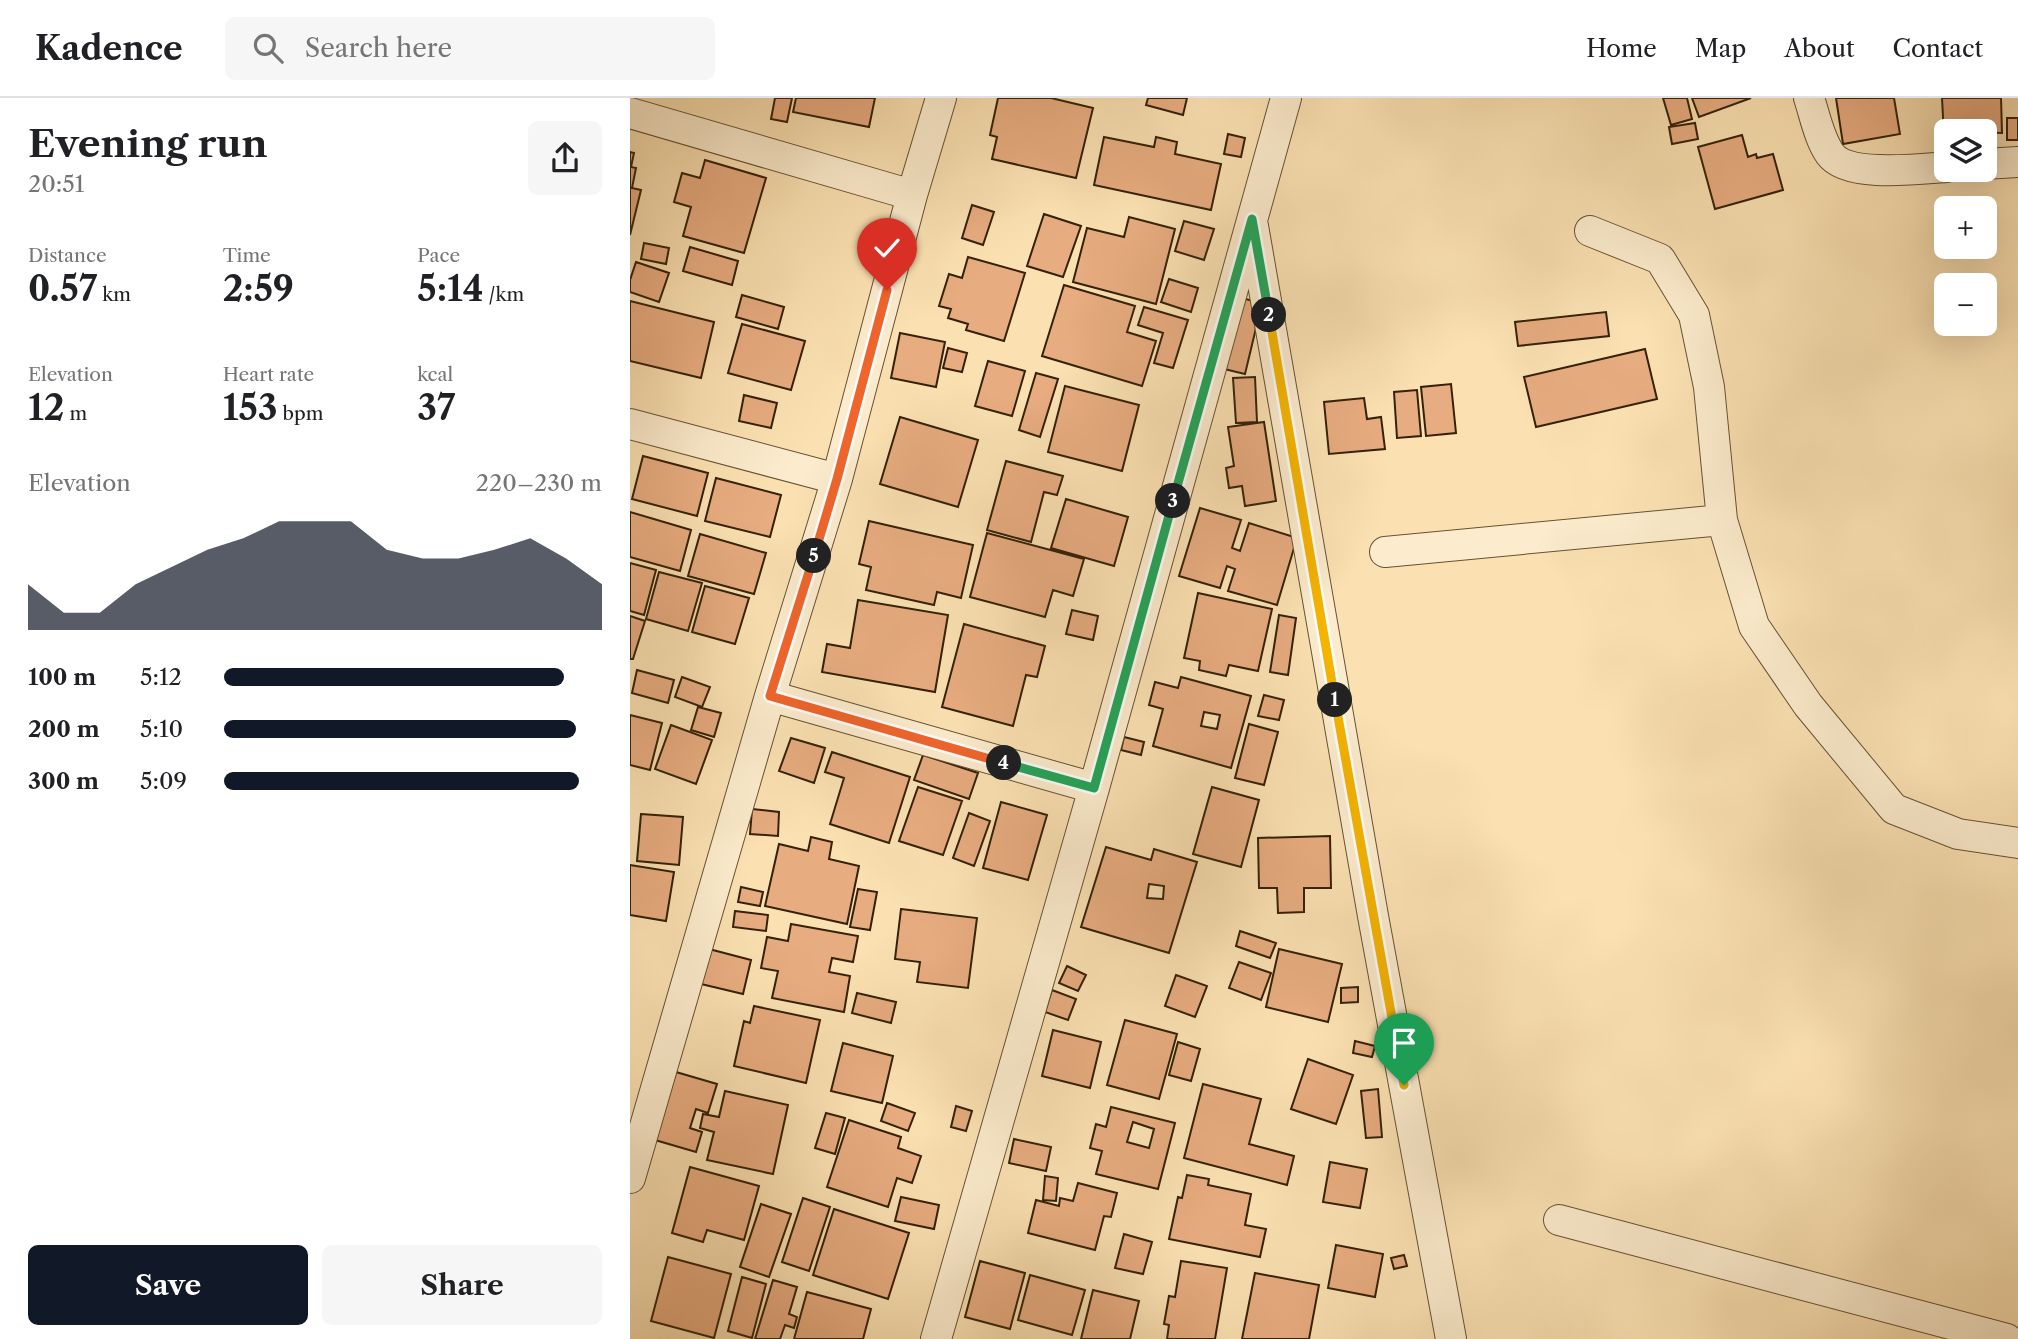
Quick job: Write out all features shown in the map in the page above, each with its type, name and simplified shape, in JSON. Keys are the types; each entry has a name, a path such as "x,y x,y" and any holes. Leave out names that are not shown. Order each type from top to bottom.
{"street":[{"path":"630,1178 770,696 837,479 912,195 941,98"},
{"path":"936,1339 1094,788 1286,98"},
{"path":"1809,98 1822,138 1836,162 1864,170 1934,167"},
{"path":"630,113 912,195"},
{"path":"1997,163 2018,162"},
{"path":"1252,219 1373,916 1451,1339"},
{"path":"1590,231 1660,259 1694,315 1709,387 1721,520 1754,626 1808,705 1894,809 1958,834 2018,843"},
{"path":"630,424 837,479"},
{"path":"1385,552 1721,520"},
{"path":"770,696 1094,788"},
{"path":"1559,1220 2007,1339"}],"building":[{"path":"775,98 792,98 787,122 771,119"},
{"path":"796,98 875,98 869,127 793,112"},
{"path":"998,98 1051,98 1093,108 1076,178 992,159 997,137 990,135"},
{"path":"1148,98 1187,98 1183,115 1146,105"},
{"path":"1663,98 1687,98 1692,119 1671,125"},
{"path":"1692,98 1751,98 1699,117"},
{"path":"1836,98 1894,98 1900,134 1843,144"},
{"path":"1942,98 2001,98 2002,133 1997,133 1997,119 1943,119"},
{"path":"2007,118 2018,118 2018,140 2007,140"},
{"path":"1695,123 1698,139 1672,144 1669,127"},
{"path":"1228,134 1245,138 1241,157 1224,154"},
{"path":"1742,135 1748,157 1773,154 1783,190 1715,209 1698,147"},
{"path":"1104,137 1154,147 1156,137 1177,142 1175,154 1221,164 1211,210 1094,185"},
{"path":"630,152 634,153 631,167 636,168 632,188 641,190 630,235"},
{"path":"705,160 766,178 744,253 683,236 691,207 674,202 682,173 700,178"},
{"path":"972,205 994,212 983,245 962,238"},
{"path":"1044,214 1081,226 1063,277 1027,266"},
{"path":"1129,217 1175,229 1156,304 1073,282 1087,228 1124,237"},
{"path":"1184,221 1214,229 1204,260 1175,251"},
{"path":"644,243 669,248 666,264 641,259"},
{"path":"690,247 738,261 732,285 683,271"},
{"path":"968,257 1025,273 1004,341 966,330 968,324 948,318 951,309 939,306 949,274 962,278"},
{"path":"636,262 669,273 659,302 630,292 630,280"},
{"path":"1169,279 1198,288 1191,312 1161,302"},
{"path":"1064,285 1135,306 1127,332 1156,341 1142,386 1042,356"},
{"path":"742,295 784,307 778,329 736,317"},
{"path":"1237,297 1262,303 1245,374 1220,368"},
{"path":"630,301 714,322 701,378 630,361"},
{"path":"1144,307 1188,320 1173,368 1154,363 1163,333 1138,325"},
{"path":"1606,312 1609,336 1518,346 1515,322"},
{"path":"742,324 805,341 791,390 728,373"},
{"path":"900,333 945,342 936,387 891,378"},
{"path":"948,348 967,353 962,372 943,368"},
{"path":"1645,349 1657,399 1536,427 1524,377"},
{"path":"988,361 1025,371 1012,416 975,406"},
{"path":"1036,373 1058,379 1040,437 1019,430"},
{"path":"1255,377 1257,422 1236,423 1233,378"},
{"path":"1451,384 1456,433 1426,436 1421,387"},
{"path":"1065,386 1139,405 1122,471 1048,452"},
{"path":"1417,390 1421,436 1397,438 1394,392"},
{"path":"744,395 777,403 771,428 739,421"},
{"path":"1364,398 1367,419 1381,417 1385,449 1329,454 1324,402"},
{"path":"900,417 978,440 958,507 880,484"},
{"path":"1264,422 1276,501 1245,506 1242,486 1229,488 1226,468 1234,466 1228,427"},
{"path":"643,456 708,473 697,516 632,499"},
{"path":"1006,461 1063,476 1057,495 1044,492 1031,542 987,530"},
{"path":"716,478 781,495 770,537 705,521"},
{"path":"1066,499 1128,517 1114,566 1051,548"},
{"path":"1200,508 1241,520 1232,548 1240,551 1249,523 1297,538 1277,605 1228,591 1235,569 1227,566 1220,588 1179,576"},
{"path":"630,512 691,530 680,571 630,557"},
{"path":"869,521 973,545 961,598 937,592 934,605 866,590 871,567 859,564"},
{"path":"987,533 1084,559 1073,596 1053,590 1045,617 970,597"},
{"path":"700,534 766,553 754,594 688,576"},
{"path":"630,563 656,570 644,615 630,611"},
{"path":"659,572 702,583 688,631 646,619"},
{"path":"705,586 749,598 735,644 692,632"},
{"path":"1198,593 1272,609 1258,671 1229,665 1226,676 1199,670 1200,661 1184,658"},
{"path":"858,600 948,615 935,692 822,672 827,644 850,648"},
{"path":"1072,610 1098,616 1093,640 1066,634"},
{"path":"1279,615 1296,618 1288,675 1270,672"},
{"path":"630,616 645,621 633,659 630,659"},
{"path":"964,624 1045,646 1037,677 1026,675 1013,726 942,707"},
{"path":"637,670 674,680 668,703 632,693"},
{"path":"682,677 710,687 702,707 675,697"},
{"path":"1181,677 1251,696 1231,768 1153,746 1163,709 1149,705 1155,682 1178,688","holes":["1204,712 1220,715 1217,729 1201,726"]},
{"path":"1264,695 1284,700 1279,720 1258,716"},
{"path":"698,707 721,713 714,737 691,730"},
{"path":"630,715 662,723 650,770 630,765"},
{"path":"1249,724 1278,732 1264,785 1235,778"},
{"path":"671,725 712,740 696,784 655,769"},
{"path":"1124,737 1144,742 1141,755 1121,750"},
{"path":"791,738 825,748 814,783 779,771"},
{"path":"832,752 910,777 889,843 830,824 844,778 825,772"},
{"path":"923,755 978,773 969,799 914,780"},
{"path":"918,787 962,801 943,855 899,841"},
{"path":"1212,787 1259,800 1241,867 1193,854"},
{"path":"1001,802 1047,815 1028,880 983,868"},
{"path":"752,809 779,812 778,836 750,834"},
{"path":"969,813 990,821 974,866 953,858"},
{"path":"641,814 683,817 679,865 637,861"},
{"path":"1330,836 1331,888 1304,888 1304,912 1278,913 1277,888 1259,888 1258,838"},
{"path":"811,837 832,842 829,859 859,866 847,924 765,906 779,844 808,851"},
{"path":"1106,847 1151,860 1154,849 1197,862 1169,953 1081,927","holes":["1149,884 1164,886 1163,899 1147,898"]},
{"path":"630,865 674,872 666,921 630,915"},
{"path":"741,887 763,892 760,906 738,902"},
{"path":"858,889 877,892 870,930 850,927"},
{"path":"901,909 977,918 968,988 917,982 920,962 895,959"},
{"path":"735,911 768,915 766,931 733,927"},
{"path":"791,924 858,936 853,962 832,958 829,972 850,976 844,1012 772,998 778,971 761,968 767,937 788,941"},
{"path":"1240,931 1276,943 1270,958 1236,946"},
{"path":"709,949 751,960 743,994 701,984"},
{"path":"1279,949 1342,964 1328,1022 1266,1007"},
{"path":"1239,962 1271,973 1261,1000 1229,988"},
{"path":"1067,966 1086,975 1078,991 1059,983"},
{"path":"1176,975 1207,986 1195,1017 1165,1006"},
{"path":"1358,987 1358,1002 1341,1003 1341,988"},
{"path":"1052,990 1076,999 1068,1020 1045,1012"},
{"path":"857,993 896,1002 891,1023 852,1013"},
{"path":"754,1006 820,1020 806,1083 734,1066 744,1021 750,1023"},
{"path":"1125,1020 1177,1034 1159,1099 1107,1085"},
{"path":"1053,1030 1101,1042 1090,1088 1042,1076"},
{"path":"1355,1041 1375,1046 1372,1057 1353,1053"},
{"path":"1178,1042 1200,1049 1191,1081 1169,1075"},
{"path":"843,1043 893,1056 882,1103 831,1091"},
{"path":"1308,1059 1353,1075 1336,1124 1291,1109"},
{"path":"676,1072 717,1084 708,1113 696,1109 690,1128 702,1132 696,1152 655,1140"},
{"path":"1203,1084 1261,1099 1249,1144 1294,1156 1287,1185 1184,1158"},
{"path":"1378,1089 1382,1137 1366,1138 1361,1091"},
{"path":"725,1091 788,1105 773,1174 707,1160 714,1132 700,1128 703,1114 719,1117"},
{"path":"887,1103 915,1113 908,1131 881,1121"},
{"path":"956,1106 972,1111 966,1131 951,1127"},
{"path":"1111,1107 1175,1123 1158,1189 1096,1174 1102,1151 1090,1148 1096,1124 1106,1127","holes":["1133,1122 1154,1129 1149,1148 1127,1142"]},
{"path":"826,1113 845,1118 835,1154 815,1148"},
{"path":"849,1120 901,1137 898,1148 921,1156 912,1183 897,1178 888,1207 827,1187"},
{"path":"1014,1139 1051,1147 1046,1171 1009,1163"},
{"path":"1330,1162 1367,1169 1360,1208 1323,1202"},
{"path":"690,1167 759,1186 744,1240 707,1230 703,1242 672,1233"},
{"path":"1187,1175 1209,1179 1208,1185 1251,1194 1245,1225 1266,1229 1260,1257 1169,1239 1178,1197 1182,1198"},
{"path":"1045,1176 1058,1178 1056,1201 1043,1200"},
{"path":"1078,1183 1117,1193 1111,1217 1104,1216 1095,1250 1028,1233 1036,1200 1059,1206 1060,1198 1073,1201"},
{"path":"901,1197 939,1205 934,1229 895,1221"},
{"path":"803,1198 830,1207 809,1271 782,1262"},
{"path":"761,1204 791,1214 769,1277 740,1267"},
{"path":"834,1209 909,1233 888,1299 813,1275"},
{"path":"1124,1234 1152,1242 1143,1274 1115,1268"},
{"path":"1336,1245 1383,1254 1375,1297 1328,1288"},
{"path":"1404,1255 1407,1266 1394,1269 1391,1258"},
{"path":"668,1257 731,1274 714,1338 651,1321"},
{"path":"980,1261 1025,1273 1010,1329 965,1317"},
{"path":"1181,1261 1227,1268 1215,1339 1167,1339 1169,1325 1164,1324 1169,1296 1175,1297"},
{"path":"1255,1273 1319,1285 1309,1339 1242,1339"},
{"path":"1030,1275 1085,1290 1072,1335 1018,1320"},
{"path":"742,1277 766,1284 752,1338 728,1331"},
{"path":"773,1280 797,1287 789,1314 797,1317 794,1328 785,1325 780,1339 755,1339"},
{"path":"1093,1290 1139,1301 1130,1339 1081,1339"},
{"path":"807,1292 871,1309 863,1339 794,1339"}],"route":[{"path":"887,290 837,479 770,696 1094,788 1252,219 1404,1085"}]}
